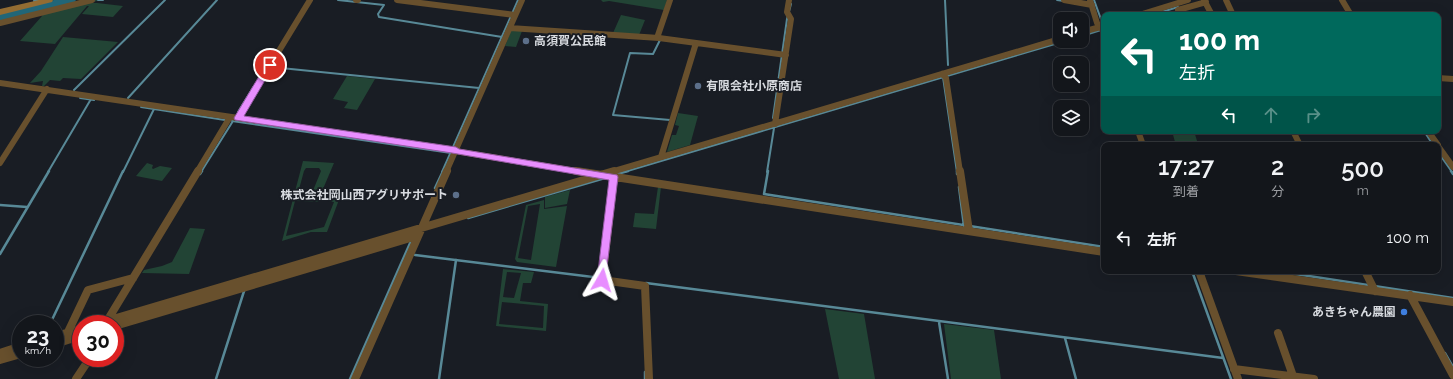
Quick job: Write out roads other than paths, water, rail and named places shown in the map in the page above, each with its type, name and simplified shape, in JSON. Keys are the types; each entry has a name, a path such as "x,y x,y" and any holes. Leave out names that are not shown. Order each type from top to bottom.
{"main road":[{"path":"0,12 50,0"}],"street":[{"path":"0,23 92,0"},
{"path":"116,315 133,278 234,118 270,66 310,0"},
{"path":"397,0 513,15"},
{"path":"355,379 454,150 510,28 513,15 522,0"},
{"path":"659,38 670,0"},
{"path":"775,124 789,15 789,0"},
{"path":"1064,0 1091,3 1097,23 1101,27"},
{"path":"1147,12 1178,1 1188,0"},
{"path":"1226,0 1232,12"},
{"path":"1342,0 1349,12"},
{"path":"1179,12 1178,10 1205,1 1210,12"},
{"path":"510,28 659,38 783,54"},
{"path":"1089,31 1101,29"},
{"path":"124,319 422,227 608,176 661,157 944,76 1053,41"},
{"path":"661,157 696,43"},
{"path":"944,76 969,228"},
{"path":"1441,78 1453,79"},
{"path":"0,83 45,91 454,150 608,176 969,228 1101,251"},
{"path":"0,163 45,91"},
{"path":"1441,149 1453,167"},
{"path":"608,176 602,280 645,286 649,379"},
{"path":"124,320 418,236"},
{"path":"1200,274 1238,379"},
{"path":"1262,274 1373,287 1410,296 1453,302"},
{"path":"1366,274 1373,287"},
{"path":"68,332 88,290 133,278"},
{"path":"1410,296 1453,375"},
{"path":"64,333 72,331"},
{"path":"1278,333 1293,376"},
{"path":"0,353 12,349"},
{"path":"0,360 12,357"},
{"path":"76,379 84,367"},
{"path":"1234,369 1314,379"}],"waterway":[{"path":"34,1 39,0"},
{"path":"0,17 70,0"},
{"path":"98,0 103,0"},
{"path":"74,90 165,0"},
{"path":"128,98 217,0"},
{"path":"338,0 384,5 378,14 379,17 502,37"},
{"path":"502,37 518,0"},
{"path":"945,0 948,65"},
{"path":"1057,0 1064,1"},
{"path":"1094,0 1101,19"},
{"path":"773,118 787,19 791,4"},
{"path":"1162,12 1178,7"},
{"path":"1089,34 1101,30"},
{"path":"450,153 502,37"},
{"path":"660,40 653,54 630,53 613,115 670,120"},
{"path":"943,77 1053,45"},
{"path":"271,67 479,88"},
{"path":"624,172 943,77"},
{"path":"943,77 957,172"},
{"path":"238,112 254,86"},
{"path":"80,98 91,100"},
{"path":"48,172 91,100"},
{"path":"141,107 154,109"},
{"path":"123,172 154,109"},
{"path":"154,109 225,120"},
{"path":"201,172 233,121"},
{"path":"233,121 450,153"},
{"path":"767,172 774,128"},
{"path":"1426,134 1431,142"},
{"path":"442,172 450,153"},
{"path":"1441,156 1452,172"},
{"path":"0,254 49,171"},
{"path":"54,315 123,171"},
{"path":"435,188 443,171"},
{"path":"617,174 628,171"},
{"path":"768,171 764,194 964,225"},
{"path":"468,218 605,178"},
{"path":"959,187 964,225"},
{"path":"0,205 27,207"},
{"path":"964,225 1101,247"},
{"path":"350,379 411,241"},
{"path":"415,255 456,260"},
{"path":"439,379 456,260"},
{"path":"456,260 601,278"},
{"path":"1193,274 1231,379"},
{"path":"1296,274 1453,298"},
{"path":"646,283 1223,358"},
{"path":"216,379 245,288"},
{"path":"939,322 948,379"},
{"path":"1065,338 1076,379"},
{"path":"1445,353 1453,367"},
{"path":"645,372 645,379"}],"place":[{"name":"高須賀公民館","path":"526,41"},
{"name":"有限会社小原商店","path":"698,86"},
{"name":"株式会社岡山西アグリサポート","path":"456,195"},
{"name":"あきちゃん農園","path":"1404,312"}]}
